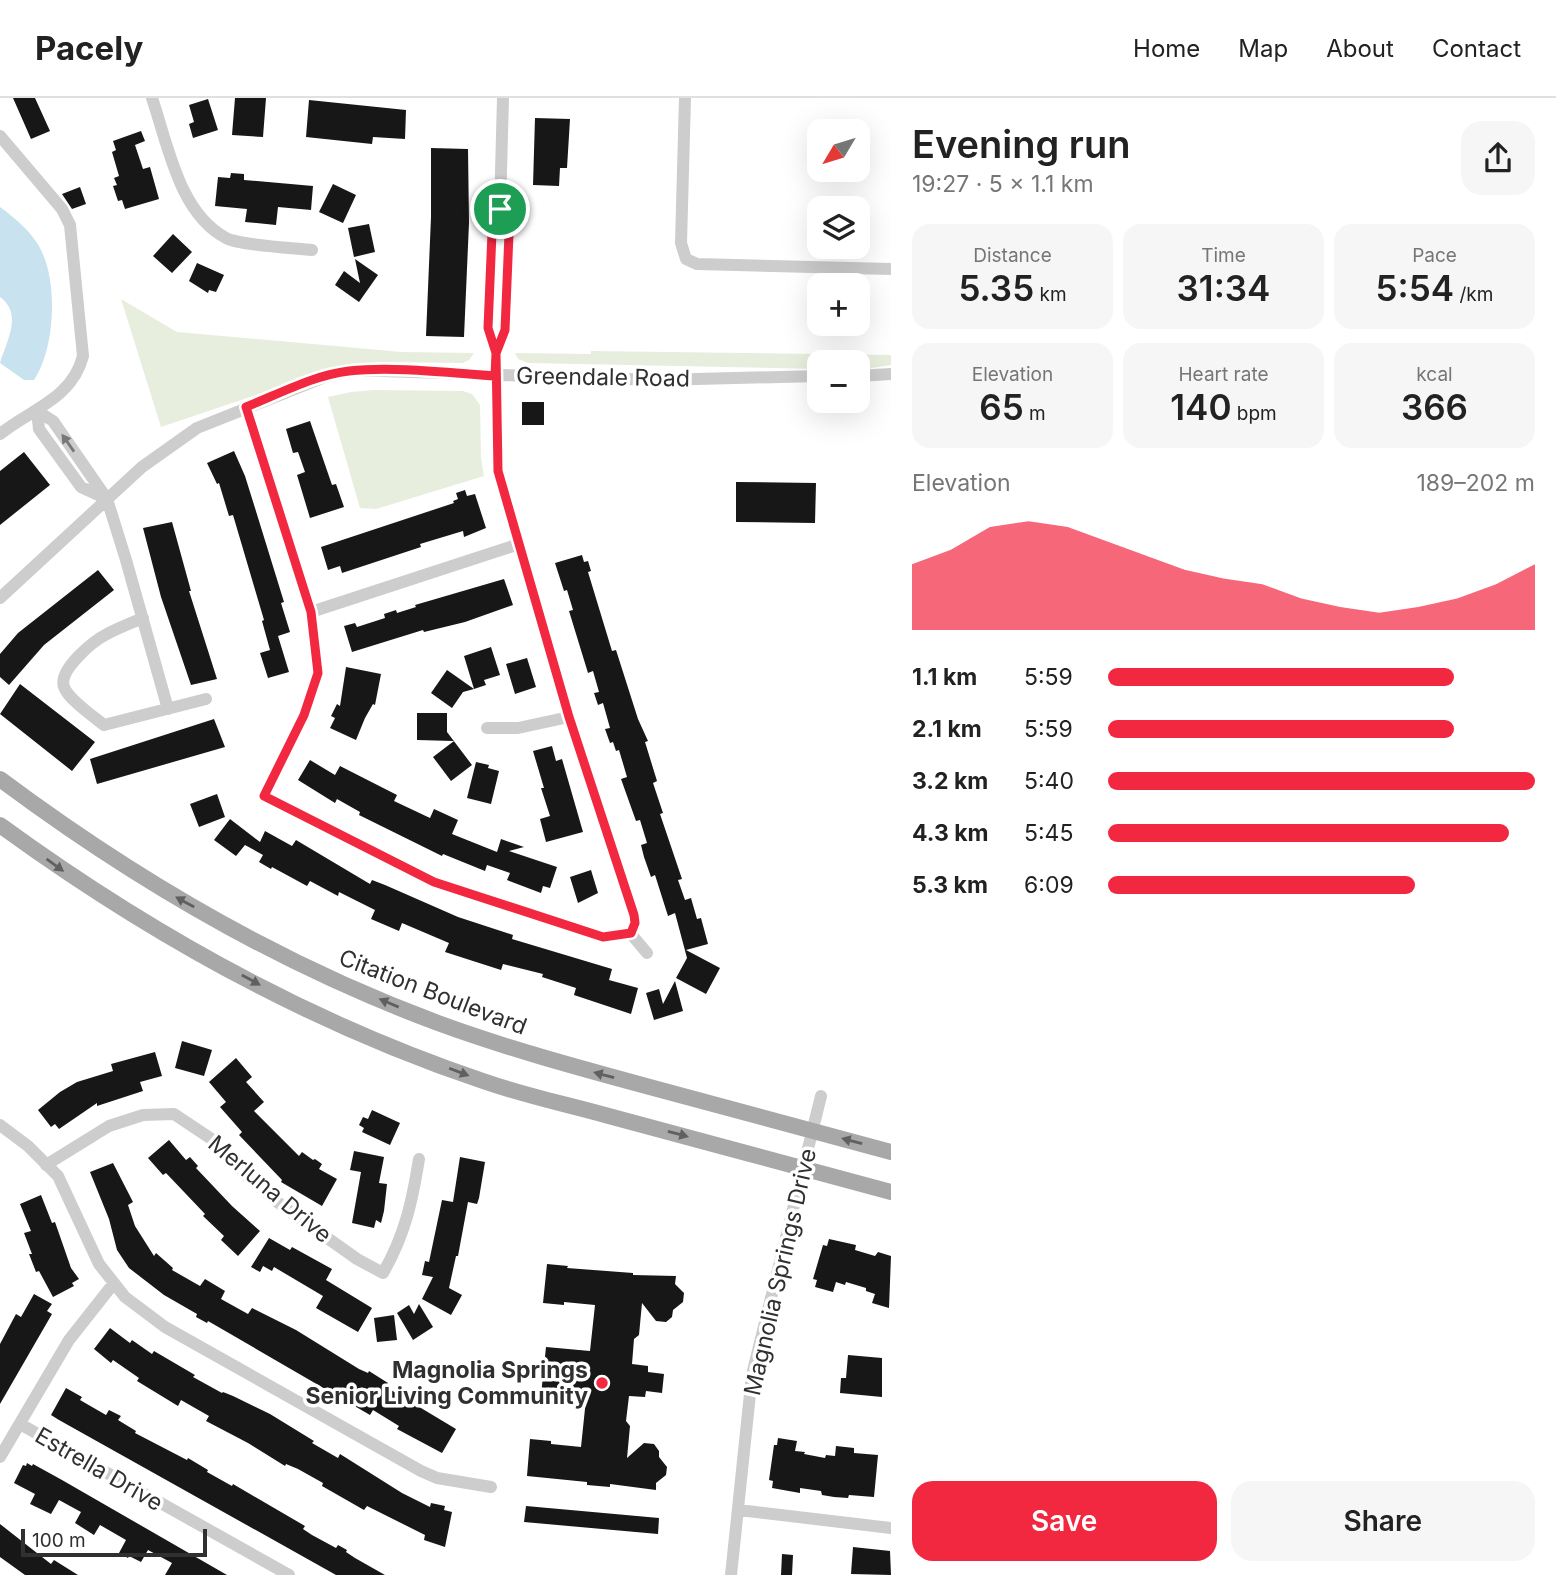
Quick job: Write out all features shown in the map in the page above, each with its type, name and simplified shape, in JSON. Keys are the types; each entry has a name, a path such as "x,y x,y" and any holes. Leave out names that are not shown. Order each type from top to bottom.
{"main road":[{"name":"Citation Boulevard","path":"0,779 125,867 296,963 437,1023 548,1059 891,1152"},
{"path":"0,825 67,873 134,915 270,991 383,1043 484,1082 891,1192"}],"street":[{"path":"152,98 185,195 201,220 228,240 312,250"},
{"path":"503,98 500,209 509,234 505,330 496,353 498,471 569,717 634,915 635,923 631,933"},
{"path":"684,98 681,243 686,259 697,264 891,269"},
{"path":"0,135 62,209 70,225 83,356 79,372 71,384 37,411 15,422 0,434"},
{"name":"Greendale Road","path":"0,598 142,467 197,428 306,383 348,371 657,380 807,376"},
{"path":"870,375 891,374"},
{"path":"246,407 311,612 318,673 304,715 264,796 434,882 603,937 631,933"},
{"path":"37,411 53,421 107,499 168,709"},
{"path":"311,612 519,544"},
{"path":"143,618 105,635 69,666 63,674 64,688 104,725 206,699"},
{"path":"487,728 518,728 569,717"},
{"path":"631,933 647,953"},
{"name":"Magnolia Springs Drive","path":"731,1575 752,1376 821,1096"},
{"name":"Merluna Drive","path":"47,1165 109,1126 143,1115 174,1114 210,1138 247,1176 281,1205 356,1259 383,1273 396,1251 407,1223 418,1159"},
{"path":"0,1125 28,1146 58,1176 99,1264 125,1297 165,1327 422,1471 437,1478 491,1487"},
{"path":"0,1457 69,1340 114,1283"},
{"name":"Estrella Drive","path":"20,1424 289,1575"},
{"path":"739,1510 891,1528"}],"green space":[{"path":"121,299 177,332 402,352 474,353 463,363 379,362 336,368 161,427"},
{"path":"591,351 807,354 807,369 528,363 518,359 515,353 591,354"},
{"path":"870,355 891,355 891,365 870,368"},
{"path":"374,390 463,391 472,394 480,405 484,476 376,509 360,508 328,397"}],"water":[{"path":"0,207 23,226 38,244 50,280 50,334 41,367 34,380 24,380 0,363 12,319 11,311 0,297"}],"building":[{"path":"13,98 35,98 50,131 31,139"},
{"path":"235,98 266,98 263,137 232,135"},
{"path":"208,99 218,130 193,138 189,124 194,122 189,105"},
{"path":"309,100 406,110 405,139 373,137 372,144 306,137"},
{"path":"535,118 570,119 567,168 560,168 559,186 533,185"},
{"path":"141,131 145,141 135,145 143,169 150,167 159,199 125,209 122,200 118,201 113,186 117,185 114,178 119,176 112,152 116,150 113,141"},
{"path":"431,148 468,149 469,223 464,337 426,336"},
{"path":"231,173 244,174 244,180 313,186 311,210 278,207 276,225 245,222 247,209 215,206 218,177 230,178"},
{"path":"333,184 356,195 343,223 319,212"},
{"path":"80,187 86,204 72,209 62,194"},
{"path":"369,224 375,252 354,257 348,228"},
{"path":"173,234 192,252 172,273 153,256"},
{"path":"355,259 378,275 359,302 335,285 344,271 360,283"},
{"path":"197,263 224,275 216,292 209,290 208,293 189,281"},
{"path":"522,402 544,402 544,425 522,425"},
{"path":"310,421 332,485 336,484 344,507 310,518 297,475 305,472 298,452 293,453 286,429"},
{"path":"234,451 255,508 284,602 281,603 290,632 278,636 289,672 268,678 260,653 270,650 262,621 264,620 233,515 229,516 219,483 217,484 207,463"},
{"path":"24,452 50,485 0,525 0,471"},
{"path":"736,482 816,483 815,523 736,522"},
{"path":"465,490 467,496 475,494 486,528 464,537 463,531 420,544 421,547 342,573 340,566 328,570 321,547 454,503 453,501 458,499 456,493"},
{"path":"172,522 189,591 217,679 191,685 161,597 143,528"},
{"path":"582,555 584,562 588,561 591,571 588,572 612,651 616,650 638,719 648,741 645,742 657,781 653,783 663,813 660,814 682,879 678,880 685,900 691,898 697,919 701,918 708,944 686,950 720,968 706,994 676,978 687,958 675,913 668,916 655,875 651,877 644,857 641,845 647,843 640,820 636,821 621,779 627,777 619,750 616,751 613,742 610,743 605,729 610,728 603,703 598,705 594,693 599,692 593,671 588,673 569,611 573,610 567,590 564,591 555,563"},
{"path":"98,570 114,590 44,645 9,685 0,677 0,654 18,633"},
{"path":"504,579 513,605 465,622 424,632 423,630 352,652 344,626 355,623 357,627 385,618 384,614 396,610 397,613 416,607 415,605"},
{"path":"491,647 500,675 484,680 486,685 474,689 464,656"},
{"path":"527,658 536,687 515,694 506,664"},
{"path":"346,667 381,674 375,705 373,704 365,718 356,740 330,728 335,718 331,716 337,704 340,706"},
{"path":"447,670 474,689 463,692 452,708 431,693"},
{"path":"20,684 95,742 72,771 0,714"},
{"path":"417,713 447,713 447,732 454,741 417,740"},
{"path":"214,719 225,747 97,784 90,759"},
{"path":"454,741 472,765 451,781 433,757"},
{"path":"552,746 556,761 562,759 583,832 546,842 540,819 550,816 533,751"},
{"path":"310,760 335,775 340,766 397,795 394,801 430,818 434,809 458,820 452,834 497,852 501,839 524,847 509,851 557,867 550,888 543,886 541,893 507,880 510,873 487,865 485,871 443,854 442,856 359,815 360,812 337,799 335,803 298,780"},
{"path":"476,762 499,771 491,804 467,798"},
{"path":"217,794 225,817 199,827 190,804"},
{"path":"230,819 260,842 265,831 292,846 296,840 370,884 372,880 385,885 458,917 513,935 512,939 612,969 609,980 638,988 631,1014 574,995 576,988 542,977 543,974 503,964 501,970 445,952 449,943 402,923 399,931 371,919 375,910 339,892 338,896 310,881 307,886 272,867 271,869 259,862 263,855 245,845 236,856 214,840"},
{"path":"591,870 598,893 578,903 570,877"},
{"path":"675,981 683,1011 654,1020 646,993 659,989 663,1004"},
{"path":"182,1041 212,1050 204,1076 175,1068"},
{"path":"155,1052 162,1076 140,1082 143,1091 97,1106 97,1103 59,1129 55,1124 51,1127 38,1110 77,1082 113,1071 111,1064"},
{"path":"236,1058 252,1077 246,1082 264,1102 254,1111 299,1156 302,1152 315,1159 322,1164 319,1169 337,1179 322,1206 281,1182 239,1135 242,1132 220,1107 226,1102 209,1082"},
{"path":"372,1110 400,1123 390,1145 362,1132 364,1128 359,1125 363,1117 368,1119"},
{"path":"169,1140 186,1160 190,1157 198,1166 196,1168 260,1231 238,1256 221,1240 224,1236 203,1216 205,1214 148,1158"},
{"path":"354,1151 384,1157 379,1183 387,1184 384,1211 381,1223 376,1220 374,1228 352,1223 361,1172 350,1170"},
{"path":"460,1157 485,1162 479,1198 477,1204 468,1202 456,1256 449,1288 462,1295 451,1315 422,1299 433,1277 422,1275 425,1261 429,1262 442,1200 453,1202"},
{"path":"113,1163 133,1202 128,1205 135,1226 154,1256 156,1253 172,1270 200,1286 205,1279 225,1291 221,1299 248,1314 252,1308 296,1330 359,1369 368,1373 369,1371 388,1383 386,1387 456,1429 442,1453 397,1429 399,1426 373,1410 370,1415 208,1321 207,1323 196,1317 197,1314 164,1295 129,1268 117,1250 109,1219 90,1172"},
{"path":"41,1195 52,1223 55,1222 71,1268 79,1279 72,1283 74,1286 53,1297 39,1271 36,1272 29,1254 32,1254 24,1233 31,1231 20,1204"},
{"path":"269,1238 332,1269 326,1280 372,1308 358,1332 316,1308 323,1296 274,1267 272,1271 263,1266 260,1272 251,1267"},
{"path":"829,1239 856,1245 855,1250 875,1256 878,1252 891,1256 889,1308 872,1303 875,1294 866,1291 866,1288 846,1282 845,1285 836,1282 833,1292 815,1287 817,1280 813,1279 823,1245 827,1246"},
{"name":"Magnolia Springs Senior Living Community","path":"547,1264 633,1275 676,1276 675,1284 684,1293 683,1302 673,1310 672,1317 666,1322 656,1321 642,1303 639,1335 634,1339 632,1364 648,1366 648,1372 664,1374 662,1393 646,1391 645,1397 629,1396 626,1421 630,1426 627,1458 644,1443 654,1444 667,1467 666,1475 656,1483 656,1490 610,1484 610,1487 587,1485 587,1482 527,1476 530,1439 581,1447 586,1399 541,1395 546,1347 590,1351 595,1305 543,1303"},
{"path":"34,1294 52,1304 47,1311 52,1314 0,1404 0,1344 16,1314 21,1317"},
{"path":"419,1304 433,1327 413,1340 397,1313 409,1305 414,1314"},
{"path":"394,1315 397,1340 377,1342 374,1318"},
{"path":"110,1328 130,1343 132,1340 152,1354 154,1351 222,1393 270,1414 314,1441 312,1443 338,1458 340,1454 402,1493 430,1507 431,1503 445,1506 444,1510 452,1512 445,1547 424,1540 425,1535 367,1506 364,1510 322,1486 323,1483 298,1469 286,1464 285,1466 206,1421 209,1416 181,1400 178,1406 137,1381 139,1378 113,1360 111,1363 94,1349"},
{"path":"848,1355 882,1358 882,1397 840,1393 841,1378 846,1378"},
{"path":"66,1388 82,1397 80,1400 106,1415 109,1410 121,1416 118,1420 136,1431 135,1433 187,1460 188,1458 208,1470 207,1472 305,1526 303,1529 312,1535 336,1548 338,1545 385,1575 336,1575 59,1420 51,1415"},
{"path":"778,1438 797,1441 795,1451 825,1458 826,1455 835,1456 836,1446 854,1448 854,1453 878,1455 874,1497 834,1497 822,1495 821,1491 800,1488 800,1493 772,1488 773,1481 769,1480 774,1445 777,1445"},
{"path":"27,1463 62,1480 227,1575 165,1575 172,1563 148,1550 141,1562 119,1553 126,1540 100,1525 94,1535 75,1523 81,1512 59,1500 51,1514 30,1504 35,1494 14,1483 23,1465 26,1466"},
{"path":"526,1506 659,1518 658,1534 524,1522"},
{"path":"0,1524 51,1564 54,1560 78,1575 25,1575 0,1557"},
{"path":"853,1547 890,1551 891,1575 851,1574"},
{"path":"782,1554 793,1555 792,1575 781,1575"}],"place":[{"name":"Magnolia Springs Senior Living Community","path":"602,1383"}],"route":[{"path":"500,209 492,233 488,328 496,353 495,376 348,371 306,383 246,407 311,612 318,673 304,715 264,796 434,882 603,937 618,937 631,933 635,923 634,915 569,717 498,471 496,353 505,330 509,234 500,209"}]}
